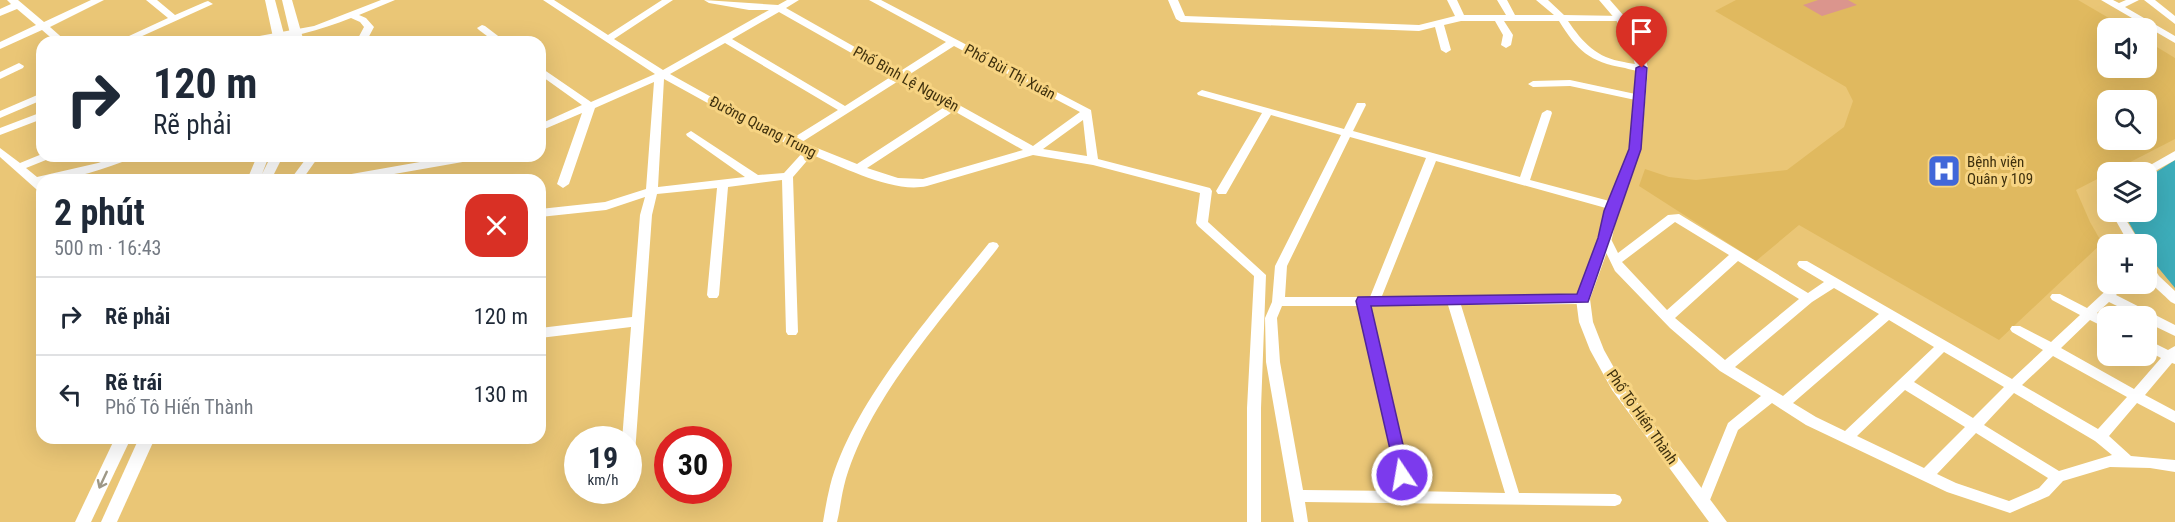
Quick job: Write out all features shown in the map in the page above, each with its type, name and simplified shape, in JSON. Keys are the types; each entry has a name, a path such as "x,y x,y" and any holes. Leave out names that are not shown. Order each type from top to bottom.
{"street":[{"path":"0,46 99,0"},
{"path":"270,0 279,36"},
{"path":"287,0 296,36"},
{"path":"298,36 390,0"},
{"name":"Đường Quang Trung","path":"548,0 661,75 792,144 907,185 923,183 1033,151"},
{"path":"608,39 668,0"},
{"path":"709,0 779,9"},
{"path":"546,125 661,75 794,0"},
{"path":"1173,0 1181,19 1419,28 1461,18 1620,18"},
{"path":"1452,0 1461,18"},
{"path":"1502,0 1512,18"},
{"path":"1541,0 1550,4 1563,17 1582,48 1607,63 1642,68"},
{"path":"1278,302 1583,299 1605,238 1613,206 1635,149 1640,98 1642,68 1635,43 1620,18 1604,0"},
{"path":"2106,0 2175,40"},
{"path":"2118,7 2134,0"},
{"path":"2149,0 2175,21"},
{"path":"157,1 175,19"},
{"name":"Phố Bùi Thị Xuân","path":"878,1 1087,112"},
{"path":"0,13 15,2 55,36"},
{"path":"135,36 208,4"},
{"name":"Phố Bình Lệ Nguyên","path":"779,9 1033,151"},
{"path":"351,15 363,20 369,27 364,36"},
{"path":"1498,18 1508,35 1506,45"},
{"path":"1439,23 1446,50"},
{"path":"482,28 493,36"},
{"path":"725,39 845,110"},
{"path":"792,144 953,42"},
{"path":"0,76 19,66"},
{"path":"546,74 590,106"},
{"path":"630,426 646,215 652,191 661,75"},
{"path":"1533,84 1570,83 1640,98"},
{"path":"1202,93 1613,206"},
{"path":"0,115 36,99"},
{"path":"1300,522 1273,362 1271,318 1278,302 1281,266 1361,105"},
{"path":"563,184 590,106"},
{"path":"859,168 954,106"},
{"path":"1222,191 1268,111"},
{"path":"1033,151 1087,112 1093,161"},
{"path":"1524,182 1547,113"},
{"path":"0,132 36,117"},
{"path":"691,134 756,179"},
{"path":"0,151 36,181"},
{"path":"546,212 606,206 652,191 787,176 810,151"},
{"path":"1033,151 1093,161 1206,191 1202,223 1260,275 1254,408 1254,522"},
{"path":"2157,165 2175,155"},
{"path":"1407,497 1368,301 1432,156"},
{"path":"19,166 36,160"},
{"path":"73,174 112,162"},
{"path":"374,174 440,162"},
{"path":"787,176 792,332"},
{"path":"713,295 723,184"},
{"path":"1616,261 1672,218 1685,221 1736,256 1808,299"},
{"path":"1605,238 1619,268 1667,318 1725,367 1811,420 1952,488 2010,507 2044,492 2058,477 2110,461 2175,466"},
{"path":"830,522 832,500 857,439 885,386 993,246"},
{"path":"1667,318 1736,256"},
{"path":"1803,264 2100,437 2129,462"},
{"path":"2157,281 2175,299"},
{"path":"1725,367 1808,299 1833,282"},
{"path":"1927,475 2012,387 2108,296 2175,331"},
{"path":"2056,297 2097,318"},
{"name":"Phố Tô Hiến Thành","path":"1583,299 1586,322 1597,350 1617,387 1719,522"},
{"path":"1453,300 1514,499"},
{"path":"1784,404 1888,314"},
{"path":"546,332 639,321"},
{"path":"2016,329 2175,418"},
{"path":"1848,436 1943,346"},
{"path":"2100,437 2173,356 2157,349"},
{"path":"1905,383 2058,477"},
{"path":"1703,501 1733,427 1771,396"},
{"path":"83,522 120,444"},
{"path":"108,522 144,444"},
{"path":"1296,496 1615,500"}],"shaded area":[{"name":"Bệnh viện Quân y 109","path":"1736,0 2078,0 2109,18 2097,18 2097,78 2157,78 2157,47 2175,58 2175,139 2157,148 2157,90 2097,90 2097,150 2154,150 2130,162 2097,162 2097,179 2076,190 2097,234 2097,248 1999,340 1799,225 1756,261 1639,186 1645,169 1669,177 1696,180 1787,170 1844,127 1853,101 1846,87 1715,11"},
{"path":"1818,0 1848,0 1857,5 1822,16 1803,5"}],"water":[{"path":"2175,160 2175,288 2157,266 2157,234 2135,234 2129,222 2157,222 2157,172"}],"place":[{"name":"Bệnh viện Quân y 109","path":"1944,171"}],"route":[{"path":"1402,475 1363,301 1583,299 1605,238 1611,211 1635,149 1642,68"}]}
